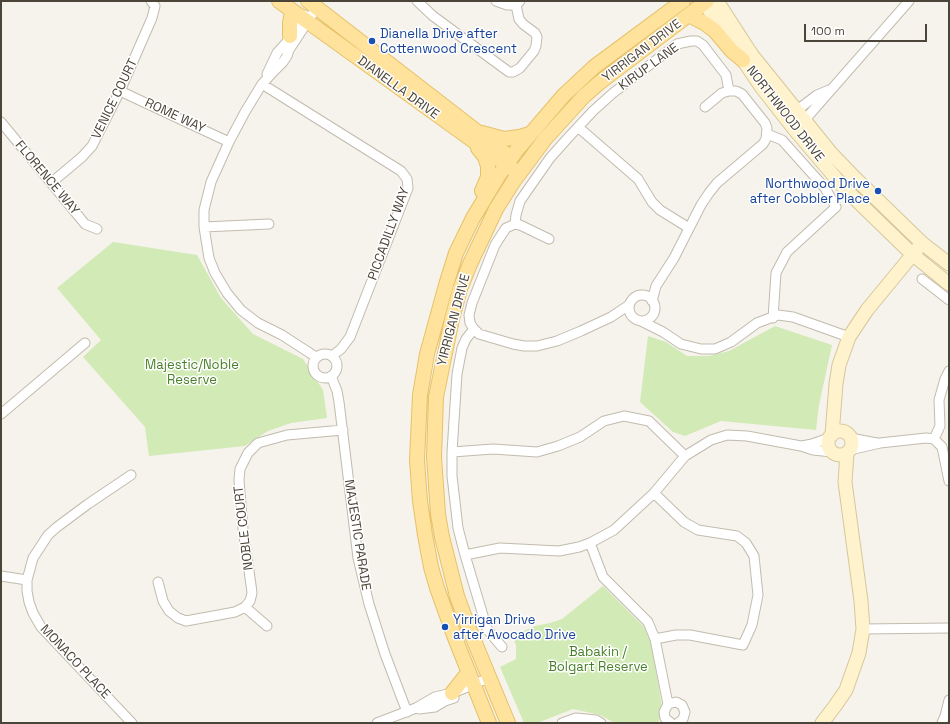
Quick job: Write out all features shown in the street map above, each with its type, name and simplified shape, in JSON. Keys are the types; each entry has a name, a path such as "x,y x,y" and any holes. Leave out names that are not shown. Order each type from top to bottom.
{"main road":[{"name":"DIANELLA DRIVE","path":"279,1 300,17 475,136"},
{"name":"YIRRIGAN DRIVE","path":"489,723 447,617 431,567 420,502 418,466 420,395 427,354 456,254 473,218 509,162 530,134 564,95 594,67 683,1"},
{"name":"YIRRIGAN DRIVE","path":"508,723 458,596 442,537 438,514 434,463 436,397 442,361 460,289 493,215 521,170 545,139 584,96 599,83 708,1"},
{"name":"DIANELLA DRIVE","path":"313,4 475,136 521,170"},
{"path":"688,15 716,31 732,51 743,60"},
{"path":"290,36 290,23 300,17"},
{"path":"475,136 504,139 530,134"},
{"path":"456,254 460,235 488,177 488,166 475,136"},
{"path":"452,693 468,673 468,670"}],"street":[{"name":"VENICE COURT","path":"51,183 82,157 92,146 120,91 152,18 155,6 151,1"},
{"path":"417,1 440,21 509,72 513,72 520,68 534,51 537,37 535,33 519,19 518,3 507,5 496,1"},
{"name":"NORTHWOOD DRIVE","path":"708,1 743,60 762,88 790,124 845,189 912,254 949,284"},
{"name":"NORTHWOOD DRIVE","path":"708,1 832,153 855,178 922,243 949,264"},
{"path":"790,124 805,121 829,90 909,1"},
{"path":"313,4 300,17 288,56 264,82 245,112 229,142 211,182 204,210 204,227 209,258 215,273 227,293 241,310 258,323 282,335 316,357"},
{"path":"264,82 274,57 290,36"},
{"name":"KIRUP LANE","path":"515,224 520,201 550,158 593,111 677,44 684,42 697,42 703,45 726,75 729,91"},
{"name":"PICCADILLY WAY","path":"264,82 401,171 407,179 408,188 350,337 341,349 332,356"},
{"path":"790,124 797,110 817,94 829,90"},
{"name":"ROME WAY","path":"120,91 229,142"},
{"path":"652,301 656,286 661,276 674,258 701,205 717,183 763,144 766,139 767,128 765,123 742,94 736,91 722,93 705,107"},
{"name":"FLORENCE WAY","path":"1,122 85,224 97,229"},
{"path":"578,127 638,179 652,202 660,210 689,228"},
{"path":"767,134 782,140 825,188 836,207 787,252 776,273 773,318"},
{"path":"204,227 269,224"},
{"path":"549,239 527,227 515,224 506,228 495,245 469,314 470,323 479,334 524,346 538,346 557,341 605,320 629,305 633,298 640,295 661,276"},
{"path":"843,447 828,445 839,365 849,337 867,310 922,243"},
{"path":"922,279 949,300"},
{"path":"605,320 624,317 637,319 649,318 653,313 654,308 652,301 648,297 640,295"},
{"path":"629,305 629,310 637,319 663,332 681,344 701,349 715,349 731,342 757,323 778,316 793,317 849,337"},
{"path":"653,313 663,332"},
{"path":"474,329 466,339 462,348 456,374 452,476 458,528 465,555 487,629 502,647"},
{"path":"1,414 85,343"},
{"path":"322,354 332,356 336,360 337,366 335,372 331,376 322,378 314,372 313,366 316,357 322,354"},
{"path":"934,439 940,426 939,400 949,371"},
{"name":"MAJESTIC PARADE","path":"331,376 338,396 358,558 371,611 385,654 412,710"},
{"path":"822,723 846,690 859,653 863,629 861,601 845,482 843,447 835,400"},
{"path":"452,452 493,449 537,452 558,446 580,437 604,421 624,416 649,421 685,456"},
{"name":"NOBLE COURT","path":"245,607 250,601 252,593 243,529 239,480 240,469 248,453 258,444 288,435 343,430"},
{"path":"465,555 500,548 559,551 590,543 614,530 654,493 685,456 711,440 727,434 747,436 801,446 814,450 926,438 934,439 942,447 949,481"},
{"path":"801,446 819,442 830,436"},
{"name":"MONACO PLACE","path":"131,475 69,518 48,535 33,558 27,580 29,602 41,628 132,723"},
{"path":"654,493 684,522 698,530 737,536 746,543 754,556 758,595 752,625 743,645 690,635 676,635 655,639"},
{"path":"590,543 603,577 648,622 655,639 668,704"},
{"path":"1,576 27,580"},
{"path":"158,582 163,601 169,611 178,618 186,621 235,612 245,607 267,626"},
{"path":"863,629 949,628"},
{"path":"377,723 412,710 435,697 465,688 491,683"},
{"path":"412,710 435,707 475,687"},
{"path":"945,718 949,700"},
{"path":"676,702 684,708 685,716 673,722 664,709 668,704 676,702"},
{"path":"562,723 576,718 596,720 601,723"}],"green space":[{"name":"Majestic/Noble Reserve","path":"113,242 197,255 221,298 253,334 303,359 323,390 327,418 291,423 268,431 245,446 149,456 145,427 83,357 101,340 57,288"},
{"path":"775,326 832,345 819,405 816,430 721,421 685,436 673,432 640,402 648,336 666,342 687,356 709,356 729,351"},
{"name":"Babakin / Bolgart Reserve","path":"603,586 644,627 651,643 661,700 662,710 659,721 657,723 615,723 600,715 573,709 537,723 524,723 500,667 516,659 516,645 512,636 535,626 562,619"}],"place":[{"name":"Dianella Drive after Cottenwood Crescent","path":"372,41"},
{"name":"Northwood Drive after Cobbler Place","path":"878,191"},
{"name":"Yirrigan Drive after Avocado Drive","path":"445,627"}]}
